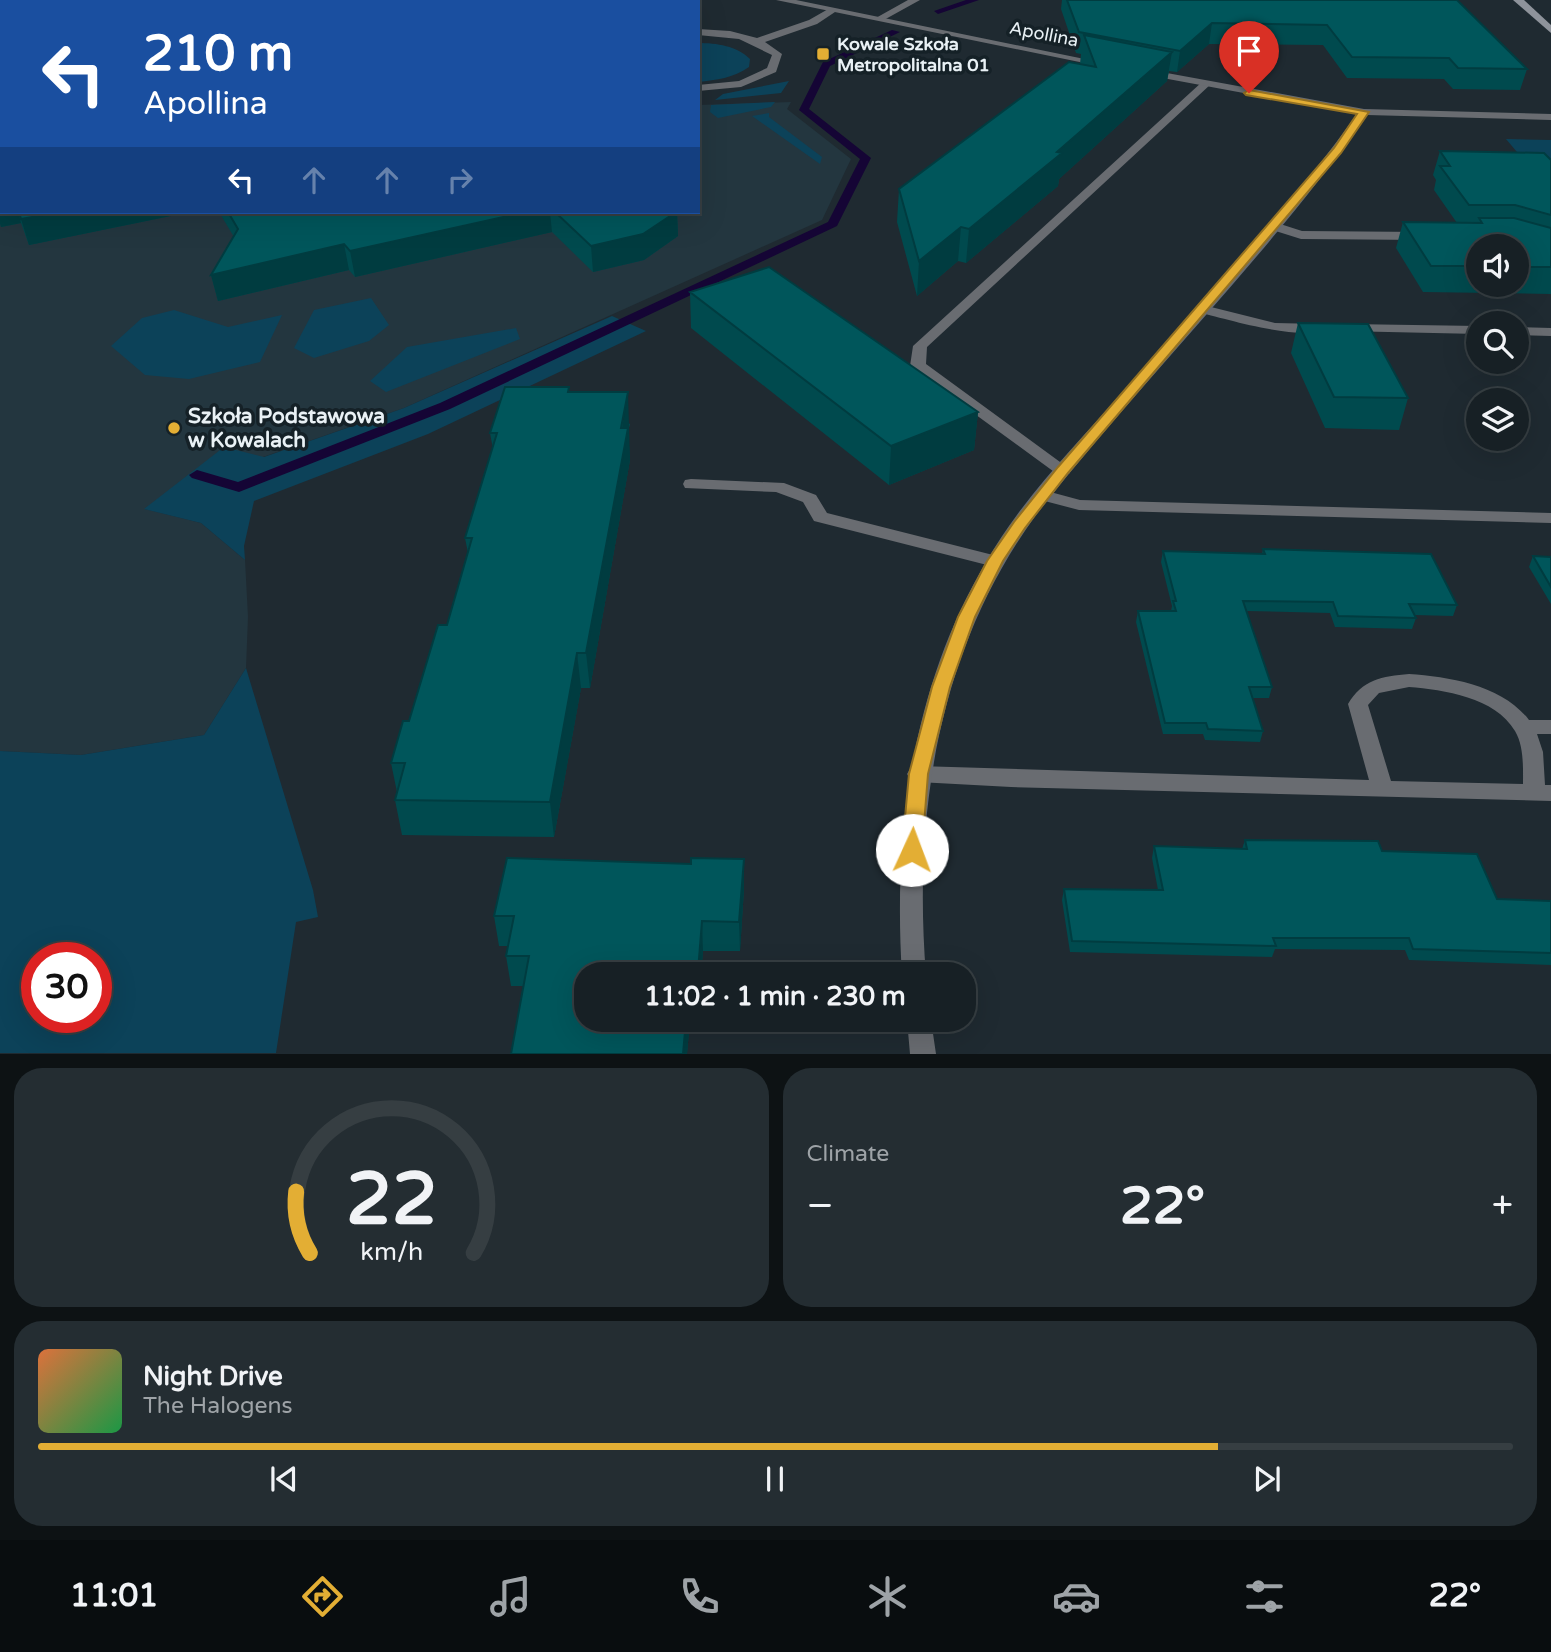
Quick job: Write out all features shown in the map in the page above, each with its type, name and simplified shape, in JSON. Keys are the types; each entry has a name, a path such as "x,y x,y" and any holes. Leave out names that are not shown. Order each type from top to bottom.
{"street":[{"name":"Apollina","path":"781,0 1113,66"},
{"path":"879,19 915,0"},
{"path":"1518,0 1551,30"},
{"path":"760,40 813,22 833,10"},
{"path":"700,32 727,33 760,40 777,54 772,70 741,83 700,88"},
{"path":"1139,71 1364,112 1551,117"},
{"path":"1063,470 918,366 920,346 1206,85"},
{"path":"914,962 912,825 918,774 941,687 962,629 995,561 1063,470 1274,226 1351,134 1364,112"},
{"path":"1274,226 1301,235 1441,236"},
{"path":"1203,309 1275,327 1466,330"},
{"path":"1529,331 1551,332"},
{"path":"691,484 778,486 810,499 820,517 995,561"},
{"path":"1043,495 1079,505 1551,518"},
{"path":"918,774 1011,779 1542,793 1535,759 1524,727 1503,705 1465,689 1431,682 1392,682 1371,688 1358,704 1382,788"},
{"path":"1524,727 1551,727"},
{"path":"920,1032 923,1054"}],"shaded area":[{"path":"700,43 733,48 750,59 749,67 743,71 700,82"},
{"path":"789,81 781,93 715,100 723,94"},
{"path":"775,102 771,107 718,118 710,112 711,105"},
{"name":"Szkoła Podstawowa w Kowalach","path":"791,102 787,109 851,159 822,220 404,408 263,457 145,509 201,523 245,560 248,617 246,668 204,735 81,755 0,751 0,214 700,214 700,105"},
{"path":"769,113 769,117 822,157 820,164 752,116"},
{"path":"1506,139 1551,140 1551,191 1550,191"},
{"path":"371,298 389,325 369,341 314,358 294,348 314,310"},
{"path":"174,310 228,327 282,315 260,362 189,379 145,375 111,346 142,318"},
{"path":"612,316 646,331 428,434 254,501 244,546 245,560 201,523 144,509 224,447 264,457 404,408"},
{"path":"516,328 520,339 386,392 370,381 407,347"},
{"path":"246,668 313,890 318,917 296,922 276,1053 0,1053 0,751 81,755 204,735"}],"building":[{"path":"1067,0 1457,0 1527,69 1458,68 1449,58 1352,57 1327,25 1212,23 1180,51 1079,32"},
{"path":"1084,35 1172,52 1057,152 1062,153 969,229 961,227 919,261 899,189 1069,62 1096,67"},
{"path":"1440,151 1544,153 1551,160 1551,215 1515,205 1469,205 1440,166 1450,166"},
{"path":"20,214 49,214 21,219"},
{"path":"229,214 517,214 350,251 344,244 211,275 238,229"},
{"path":"557,214 673,214 643,234 591,246"},
{"path":"1479,218 1514,218 1551,228 1551,267 1529,267 1529,234 1466,234 1466,266 1431,266 1403,222 1482,223"},
{"path":"769,267 978,412 891,446 690,292"},
{"path":"1298,323 1368,324 1408,398 1334,397"},
{"path":"505,387 569,387 568,392 628,392 621,428 628,428 586,653 577,653 550,802 395,800 405,763 391,763 403,721 409,721 438,625 447,625 472,538 465,538 497,433 490,433"},
{"path":"1263,549 1431,554 1457,605 1409,604 1416,618 1338,616 1333,602 1243,601 1272,687 1249,687 1263,731 1208,729 1206,723 1165,723 1138,611 1176,611 1173,601 1176,601 1163,551 1265,554"},
{"path":"1533,556 1551,557 1551,587"},
{"path":"1245,840 1378,841 1382,851 1477,854 1497,899 1551,901 1551,953 1413,949 1409,938 1273,938 1276,946 1072,941 1064,889 1163,890 1154,846 1247,849"},
{"path":"507,858 691,864 691,858 744,859 739,922 702,921 699,962 574,962 574,1032 685,1032 683,1054 511,1054 529,956 506,956 514,916 494,916"}],"waterway":[{"path":"938,11 975,0"},
{"path":"197,475 239,487 445,406 833,224 866,158 804,110 826,64 895,32"}],"place":[{"name":"Kowale Szkoła Metropolitalna 01","path":"823,54"},
{"name":"Szkoła Podstawowa w Kowalach","path":"174,428"}],"route":[{"path":"912,850 918,774 941,687 966,617 995,561 1019,525 1063,470 1186,330 1351,134 1364,112 1249,93"}]}
